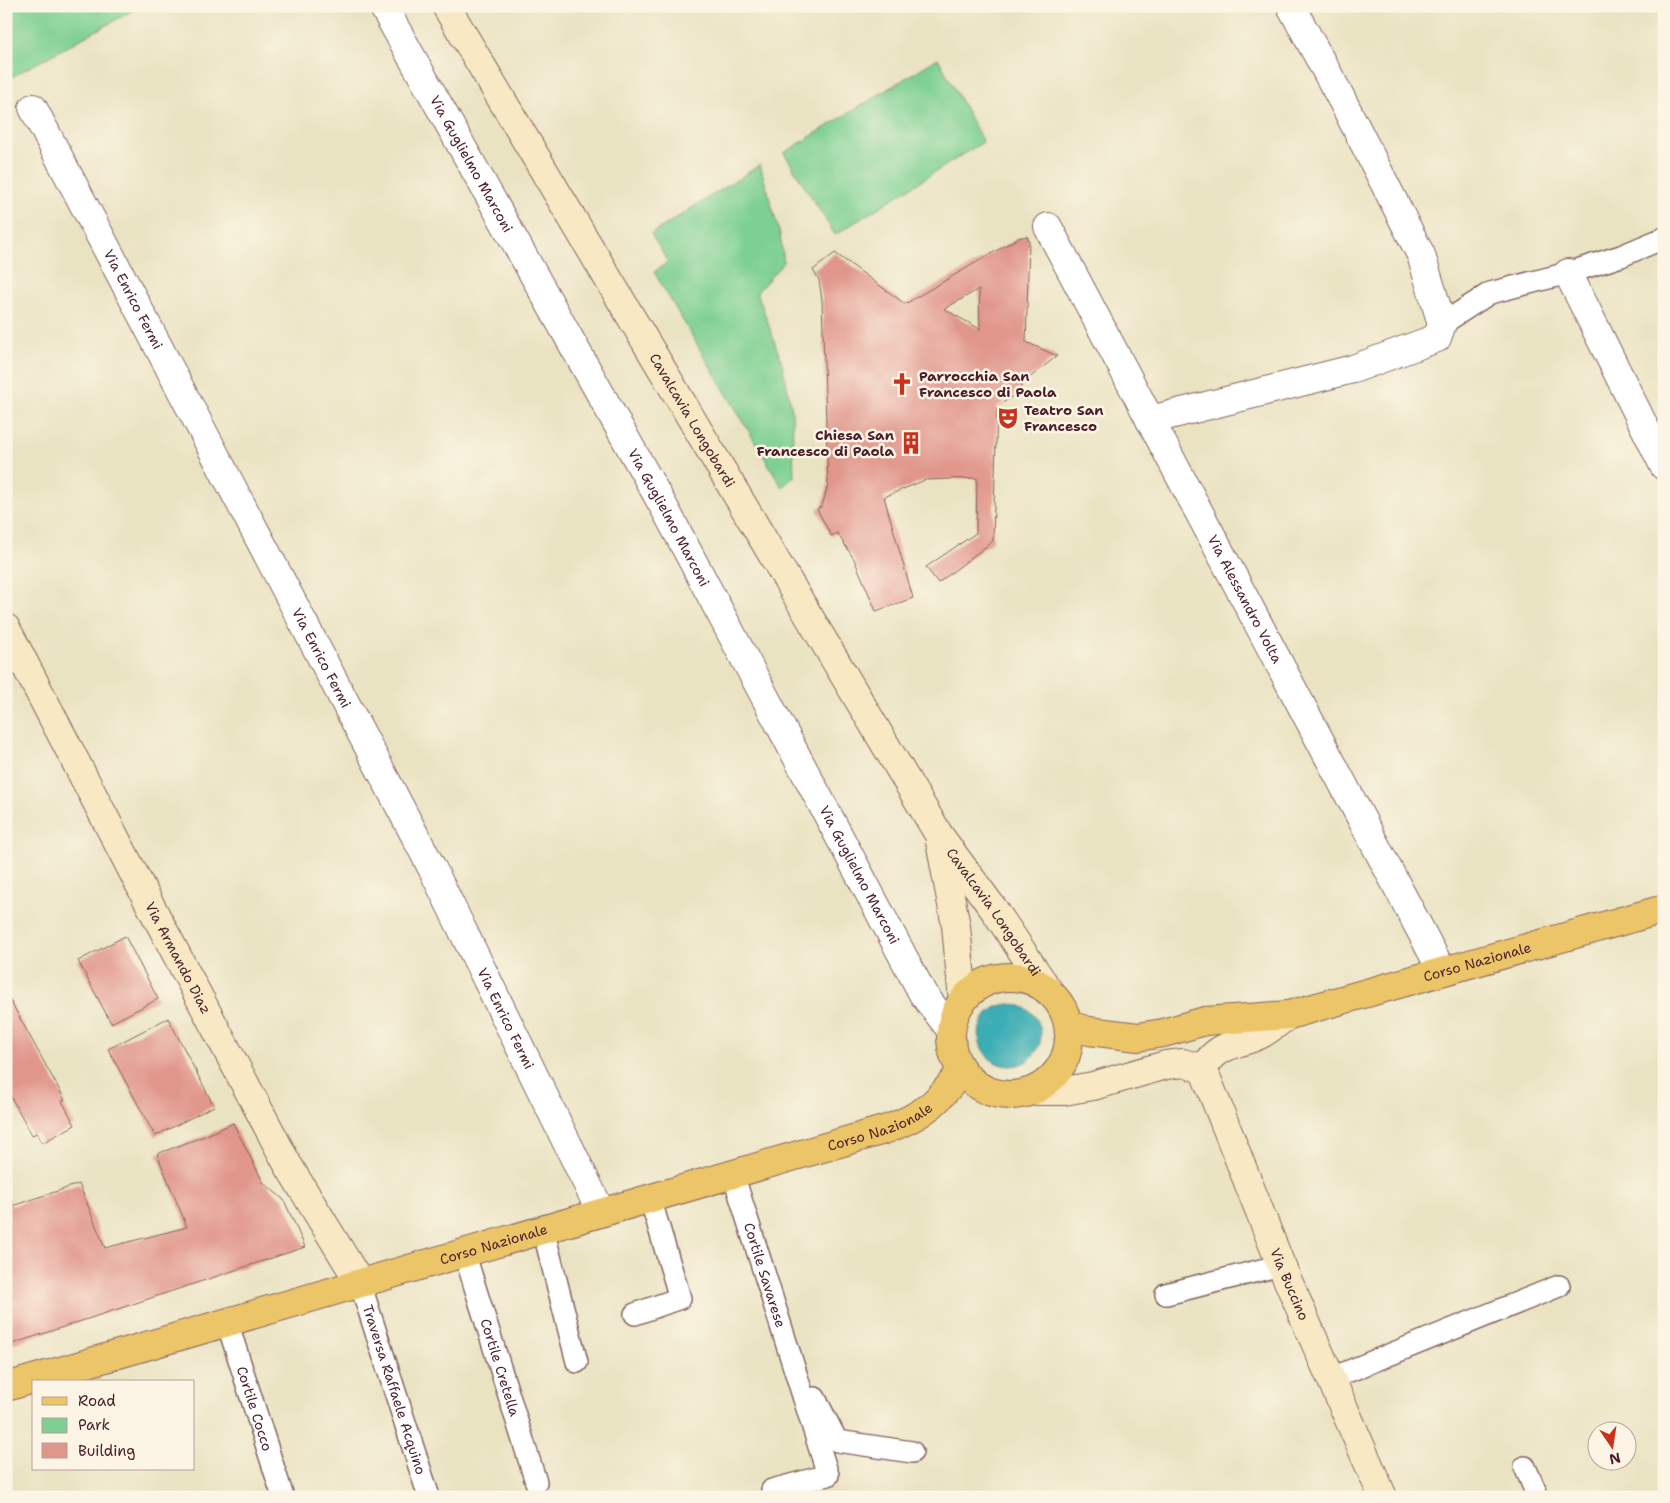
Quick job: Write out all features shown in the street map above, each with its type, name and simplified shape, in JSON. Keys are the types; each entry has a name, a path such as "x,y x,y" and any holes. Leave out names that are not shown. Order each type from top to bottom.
{"main road":[{"name":"Corso Nazionale","path":"1069,1025 1090,1031 1138,1037 1163,1033 1205,1021 1289,1015 1664,909"},
{"path":"1013,977 1032,981 1048,990 1061,1006 1069,1025 1069,1045 1062,1064 1050,1080 1032,1091 1013,1095 993,1093 975,1084 962,1070 955,1058 951,1044 951,1030 955,1014 963,1000 977,987 994,979 1013,977"},
{"name":"Corso Nazionale","path":"6,1387 887,1129 908,1121 929,1108 945,1092 962,1070"}],"street":[{"name":"Via Guglielmo Marconi","path":"383,6 665,509 923,994 951,1030"},
{"name":"Cavalcavia Longobardi","path":"446,6 939,836 995,911 1048,990"},
{"path":"1150,420 1353,369 1436,338 1442,324 1421,255 1292,6"},
{"name":"Via Enrico Fermi","path":"33,108 432,868 601,1212"},
{"name":"Via Alessandro Volta","path":"1048,227 1442,971"},
{"path":"1568,272 1664,466"},
{"name":"Via Armando Diaz","path":"6,628 146,898 288,1165 360,1283"},
{"name":"Cavalcavia Longobardi","path":"939,836 956,926 963,1000"},
{"name":"Corso Nazionale","path":"1203,1069 1210,1058 1222,1050 1234,1043 1259,1035 1289,1015"},
{"path":"1032,1091 1064,1091 1093,1086 1175,1064 1183,1063 1203,1069"},
{"name":"Via Buccino","path":"1203,1069 1282,1265 1383,1497"}],"lane":[{"path":"1442,324 1490,293 1621,256 1664,238"},
{"name":"Cortile Savarese","path":"733,1174 828,1475 772,1490"},
{"path":"634,1314 680,1298 650,1198"},
{"path":"543,1229 577,1362"},
{"name":"Cortile Cretella","path":"464,1252 536,1482"},
{"path":"1166,1294 1282,1265"},
{"name":"Traversa Raffaele Acquino","path":"360,1283 429,1497"},
{"path":"1332,1378 1559,1286"},
{"name":"Cortile Cocco","path":"227,1322 283,1497"},
{"name":"Cortile Savarese","path":"797,1376 815,1398 836,1441 912,1452"},
{"path":"1525,1467 1538,1497"}],"green space":[{"path":"6,6 141,6 6,80"},
{"path":"938,58 983,142 835,235 784,153"},
{"path":"760,165 780,235 784,262 757,292 782,363 792,410 794,477 782,487 654,272 668,262 651,234"}],"water":[{"path":"1004,1004 1016,1004 1032,1013 1039,1023 1041,1035 1039,1047 1032,1057 1016,1066 1004,1066 993,1061 984,1052 979,1041 979,1029 984,1018 993,1009"}],"building":[{"name":"Chiesa San Francesco di Paola","path":"1027,236 1029,241 1026,342 1057,356 1024,382 1017,393 997,407 993,541 938,583 926,567 976,533 977,478 925,480 884,497 913,598 876,611 854,559 837,533 831,536 817,509 822,506 828,485 822,300 819,280 813,270 835,253 905,304 1018,238","holes":["979,289 980,329 944,309"]},
{"path":"125,936 158,999 111,1023 78,961"},
{"path":"6,993 65,1100 62,1101 75,1125 42,1143 37,1133 32,1135 6,1088"},
{"path":"168,1018 214,1106 155,1136 108,1049"},
{"path":"233,1123 263,1182 284,1200 305,1247 6,1346 6,1195 12,1206 79,1184 105,1248 187,1227 157,1154"}],"place":[{"name":"Parrocchia San Francesco di Paola","path":"902,384"},
{"name":"Teatro San Francesco","path":"1008,418"},
{"name":"Chiesa San Francesco di Paola","path":"911,443"}]}
